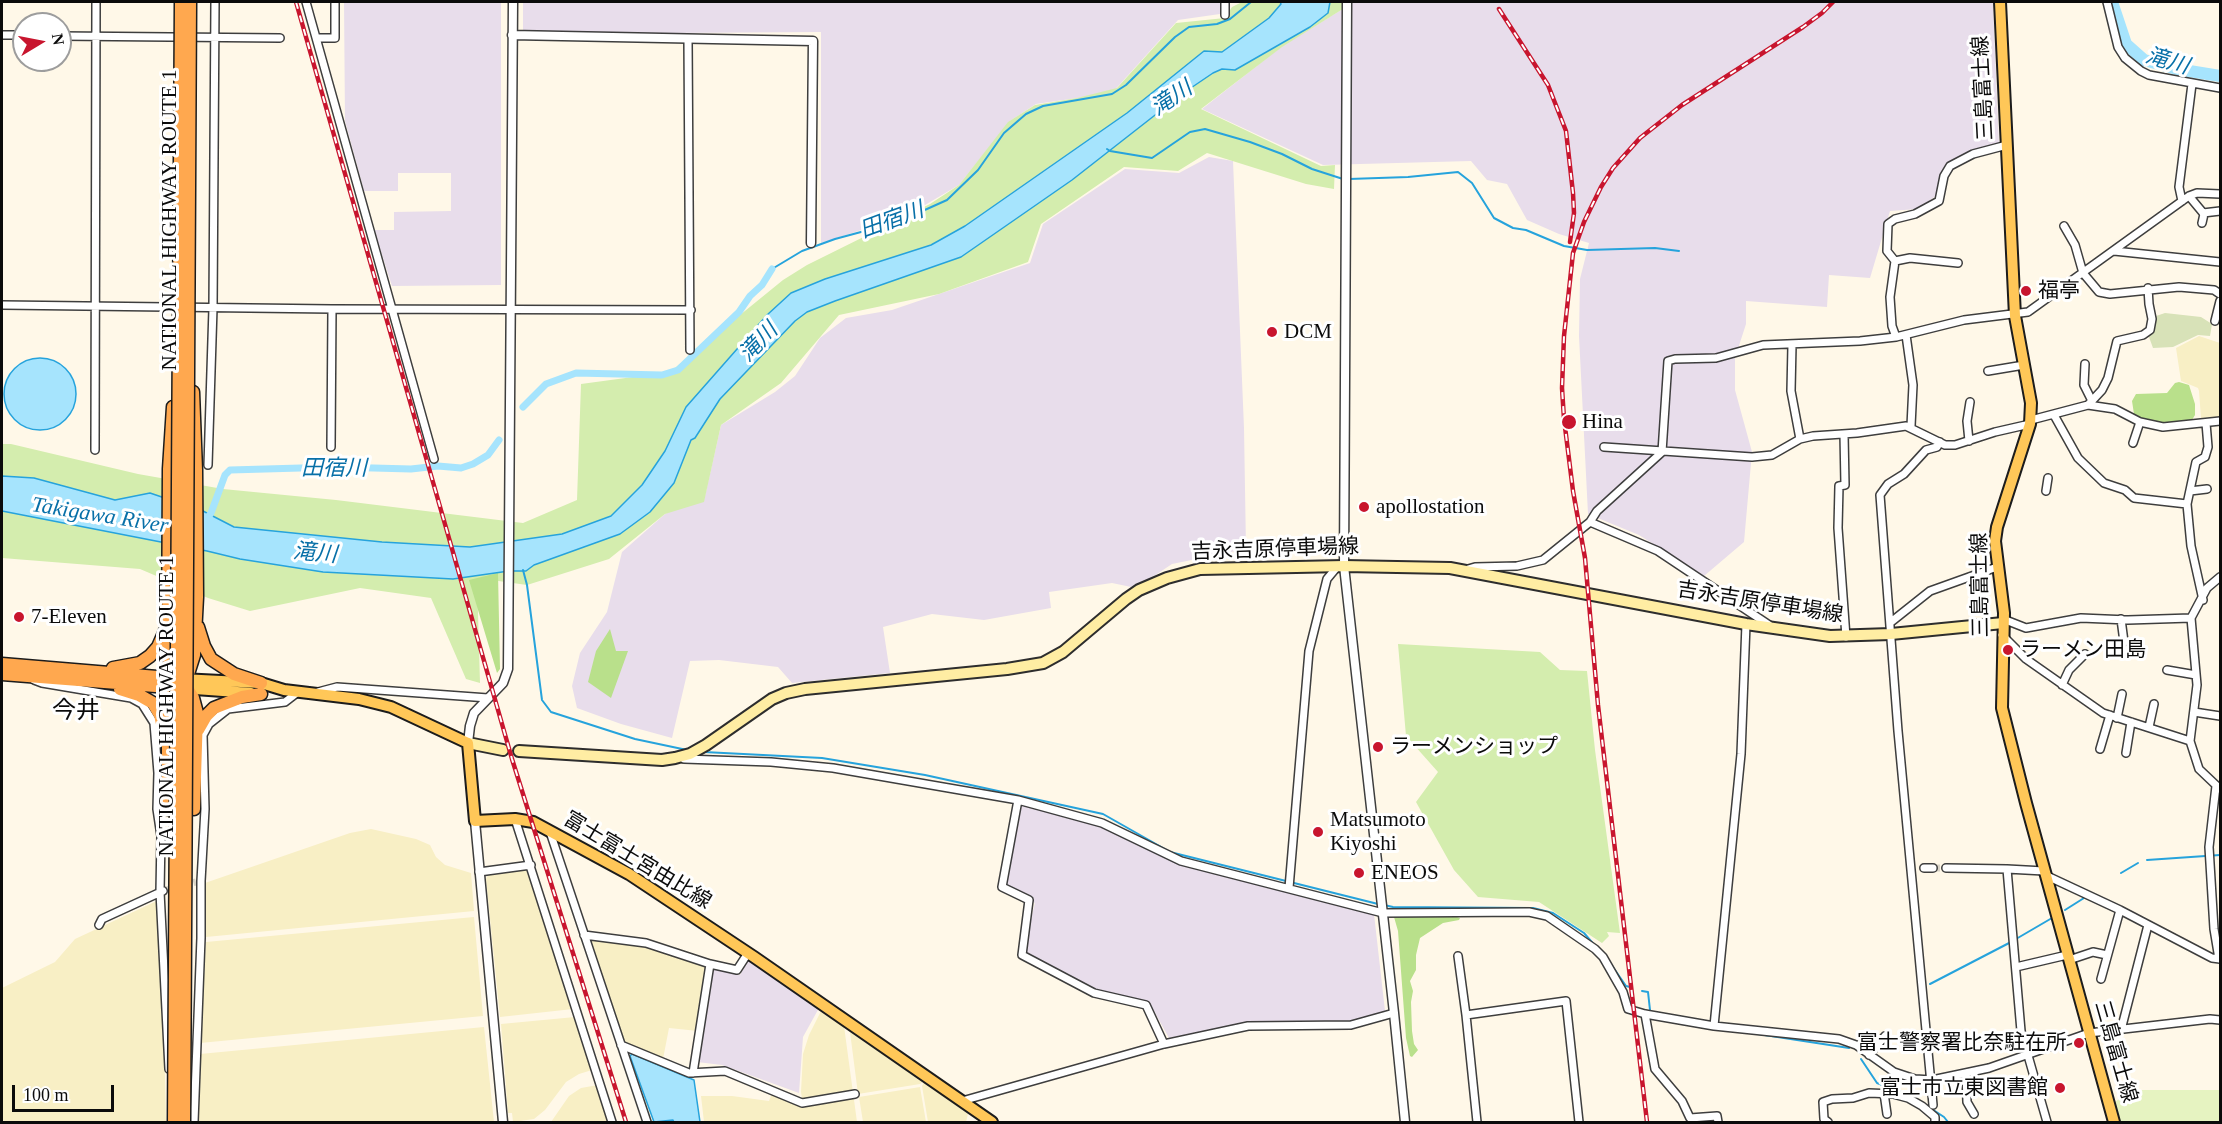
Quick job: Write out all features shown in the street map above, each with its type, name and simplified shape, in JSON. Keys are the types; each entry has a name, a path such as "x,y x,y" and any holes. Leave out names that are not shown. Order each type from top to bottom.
{"highway":[{"name":"NATIONAL HIGHWAY ROUTE 1","path":"181,2 185,317"},
{"name":"NATIONAL HIGHWAY ROUTE 1","path":"184,1122 179,1070 190,2"},
{"path":"179,1070 191,1012 197,713 193,698 170,666 168,651 169,469 185,317"},
{"path":"179,1070 168,951 166,741 168,710 194,655 196,620 196,470 185,317"},
{"path":"2,674 28,677 90,676 140,663 158,647 168,620"},
{"path":"196,620 204,646 211,659 261,688"},
{"path":"2,664 90,676 181,683"},
{"path":"90,676 139,695 153,703 160,715 166,741"},
{"path":"196,733 206,716 214,708 261,688"},
{"name":"NATIONAL HIGHWAY ROUTE 1","path":"172,1122 179,1070"}],"main road":[{"name":"三島富士線","path":"2000,2 2014,314 2031,403 2030,422 1997,527 1995,541 2003,621 2001,694 2003,718 2114,1122"},
{"name":"吉永吉原停車場線","path":"519,751 662,760 675,758 690,754 706,745 772,699 786,693 1043,663 1063,652 1139,590 1186,572 1221,568 1424,566 1465,570 1746,624 1846,637 2003,621"},
{"path":"181,683 284,690 359,699 391,707 468,743 503,750"},
{"path":"468,743 475,821"},
{"name":"富士富士宮由比線","path":"475,821 515,819 533,822 657,891 992,1122"}],"street":[{"path":"95,450 96,2"},
{"path":"208,465 213,308 215,2"},
{"path":"306,2 435,459"},
{"path":"317,38 335,38 335,2"},
{"path":"468,743 474,713 503,684 508,669 513,2"},
{"path":"1225,2 1225,15"},
{"path":"1347,2 1341,566 1383,913 1404,1122"},
{"path":"2107,2 2118,47 2125,58 2149,75 2220,88"},
{"path":"513,35 813,41 811,243"},
{"path":"72,36 280,38"},
{"path":"688,39 690,350"},
{"path":"2192,84 2179,187 2186,199 2203,213 2220,211"},
{"path":"1896,337 1892,326 1890,297 1895,261 1887,251 1888,224 1895,219 1915,214 1939,201 1944,176 1950,166 1973,154 2007,145"},
{"path":"1465,570 1475,567 1517,566 1543,560 1590,522 1597,511 1662,452 1668,361 1716,358 1763,345 1860,341 1896,337 1964,320 2028,312 2186,199 2197,193 2220,194"},
{"path":"2202,223 2203,213"},
{"path":"2064,226 2075,245 2083,273 2099,292 2110,294 2148,288 2179,287 2214,290 2220,294"},
{"path":"2114,251 2220,262"},
{"path":"1895,261 1910,258 1958,263"},
{"path":"1604,447 1762,456 1772,455 1800,439 1813,436 1911,426 1940,442 1955,445 1969,441 2090,403 2102,390 2108,378 2117,341 2150,330 2152,319 2148,288"},
{"path":"2215,321 2220,301"},
{"path":"2,305 691,310"},
{"path":"331,447 332,309"},
{"path":"1906,335 1913,385 1911,426"},
{"path":"1792,345 1791,392 1800,439"},
{"path":"2085,364 2084,385 2090,403"},
{"path":"1988,371 2024,365"},
{"path":"1969,441 1967,421 1970,402"},
{"path":"2090,403 2115,409 2140,422 2163,427 2220,420"},
{"path":"2054,415 2078,458 2104,483 2125,490 2134,498 2187,504"},
{"path":"2133,443 2140,422"},
{"path":"2203,600 2191,546 2187,504 2196,462 2205,458 2208,447 2206,423"},
{"path":"1844,434 1845,485 1839,486 1838,528 1846,637"},
{"path":"1933,1105 1917,868 1898,731 1880,495 1888,484 1904,474 1926,450 1937,447 1940,442"},
{"path":"2046,491 2048,478"},
{"path":"2190,491 2207,489"},
{"path":"1590,522 1658,551 1772,627"},
{"path":"1289,888 1309,651 1327,579 1341,566"},
{"path":"1890,622 1930,591 1997,567"},
{"path":"1946,868 2007,869 2045,873 2212,958 2220,959 2209,855 2218,788 2199,769 2190,741 2197,685 2191,618 2203,600 2207,588 2220,577"},
{"path":"2003,621 2026,628 2080,618 2191,618"},
{"path":"2121,618 2124,642"},
{"path":"1714,1026 1742,754 1746,624"},
{"path":"2002,635 2026,659 2097,709 2113,717 2190,741"},
{"path":"2062,685 2069,670 2085,654"},
{"path":"2167,670 2196,675"},
{"path":"28,677 42,683 131,698 142,704 154,723 157,809 161,836 172,1122"},
{"path":"312,693 337,687 488,698"},
{"path":"194,1122 201,938 198,882 205,809 203,735 209,724 228,710 285,702 298,692"},
{"path":"391,707 397,692"},
{"path":"2100,749 2122,694"},
{"path":"2149,727 2154,704"},
{"path":"2194,712 2220,716"},
{"path":"2126,753 2131,722"},
{"path":"675,758 771,762 833,768 1018,800 1102,823 1181,861 1383,913 1529,912 1547,916 1603,957 1623,992 1628,1009 1714,1026 1839,1039 1856,1045 1894,1072 1915,1079 1932,1080 1966,1073 2029,1055 2089,1033 2210,1019 2220,1020"},
{"path":"1018,800 1002,887 1029,900 1022,954 1094,993 1146,1005 1164,1044"},
{"path":"515,819 612,1122"},
{"path":"475,821 502,1122"},
{"path":"549,831 647,1122"},
{"path":"479,872 531,865"},
{"path":"1917,868 1933,868"},
{"path":"2007,869 2021,1031 2047,1122"},
{"path":"99,925 102,919 162,891"},
{"path":"2101,979 2120,910"},
{"path":"2121,1030 2148,925"},
{"path":"584,935 646,943 710,964 737,970 748,953"},
{"path":"2016,967 2093,952 2107,955"},
{"path":"1458,956 1477,1122"},
{"path":"693,1073 710,964"},
{"path":"1466,1015 1566,1001 1580,1122"},
{"path":"961,1102 1164,1044 1248,1026 1351,1025 1394,1013"},
{"path":"1646,1014 1655,1069 1682,1101 1690,1118 1717,1116 1718,1122"},
{"path":"1869,1055 1885,1036"},
{"path":"621,1045 693,1073 725,1071 802,1103 855,1094"},
{"path":"1966,1073 1967,1102 1974,1114"},
{"path":"1828,1122 1824,1119 1822,1102 1853,1098 1869,1093 1884,1093 1908,1098 1935,1117 1935,1122"},
{"path":"1884,1093 1887,1114"}],"shaded area":[{"path":"344,2 501,2 501,285 392,286 374,230 394,230 394,212 451,211 451,173 398,173 398,191 364,191 345,121"},
{"path":"523,2 1220,2 1220,14 1178,20 1112,93 1036,104 1010,121 959,185 908,215 821,243 821,32 523,34"},
{"path":"1354,2 1993,2 1999,144 1972,150 1942,170 1937,195 1918,209 1890,211 1870,278 1829,275 1827,307 1746,301 1746,324 1735,358 1735,390 1752,452 1744,542 1704,576 1639,535 1588,514 1579,336 1580,279 1589,243 1559,234 1527,220 1507,184 1487,180 1471,161 1323,165 1202,109 1281,47"},
{"path":"1209,157 1233,161 1244,428 1246,549 1172,564 1136,588 1112,583 1049,592 1051,608 984,620 932,614 883,627 890,673 792,683 778,667 719,660 690,661 672,738 621,724 577,708 572,686 580,653 607,612 622,552 665,514 705,496 721,425 775,392 795,376 820,338 846,318 892,310 1030,263 1043,224 1125,169 1179,173"},
{"path":"2199,336 2220,343 2220,417 2201,418 2198,388 2181,381 2176,348"},
{"path":"1017,803 1107,829 1173,862 1374,914 1385,1011 1350,1021 1247,1022 1169,1038 1149,1002 1090,991 1022,955 1035,903 1002,887"},
{"path":"371,829 416,839 430,845 436,857 445,865 471,873 474,911 206,937 205,883 350,833"},
{"path":"527,869 530,872 573,1009 500,1017 486,879 488,875"},
{"path":"161,899 166,1122 2,1122 2,988 55,962 75,939"},
{"path":"474,917 483,1016 200,1043 206,942"},
{"path":"591,940 642,946 709,967 698,1031 669,1028 663,1059 623,1042"},
{"path":"748,960 819,1008 803,1037 799,1093 722,1065 697,1062 712,968 740,975"},
{"path":"821,1011 844,1026 857,1122 704,1122 701,1096 732,1096 769,1101 772,1093 803,1105 801,1092 803,1054 809,1035"},
{"path":"575,1017 592,1070 579,1074 566,1082 545,1110 534,1119 513,1122 512,1113 508,1113 501,1024"},
{"path":"484,1027 494,1122 198,1122 200,1054"},
{"path":"850,1032 924,1081 920,1084 858,1094"},
{"path":"924,1082 968,1114 966,1122 928,1122 922,1086"},
{"path":"598,1085 610,1122 551,1122 569,1096 581,1088"},
{"path":"920,1087 926,1122 863,1122 859,1097"}],"green space":[{"path":"1242,2 1354,2 1282,47 1201,109 1321,166 1335,165 1334,189 1306,184 1207,153 1178,171 1124,167 1041,224 1028,262 939,294 839,315 781,383 721,425 704,502 665,514 609,559 527,585 477,578 480,683 466,679 431,598 360,588 250,611 208,598 140,569 2,558 2,444 11,444 138,474 223,489 523,523 577,500 581,384 670,372 783,280 807,265 930,204 959,185 1008,122 1035,105 1117,88 1176,23 1225,18 1232,7"},
{"path":"2165,313 2201,317 2212,324 2210,336 2198,335 2173,347 2153,348 2149,337 2154,319"},
{"path":"2175,383 2189,385 2195,404 2195,415 2192,420 2186,424 2155,423 2143,420 2134,414 2132,401 2136,394 2167,393"},
{"path":"498,573 500,669 497,673 469,580"},
{"path":"610,629 616,651 628,651 611,698 588,682 596,651"},
{"path":"1398,644 1540,652 1560,670 1587,671 1595,750 1620,933 1607,932 1609,936 1602,943 1539,902 1478,897 1454,870 1416,802 1438,772 1406,736"},
{"path":"1454,916 1460,918 1459,920 1443,923 1420,938 1416,955 1416,970 1410,981 1413,991 1412,1031 1414,1044 1418,1050 1412,1057 1406,1038 1398,931 1394,917"},
{"path":"2130,1090 2220,1090 2220,1122 2119,1122 2114,1103"}],"water":[{"name":"Takigawa River","path":"1280,2 1330,2 1328,13 1310,27 1235,70 1222,69 1213,73 1182,94 1072,180 961,257 835,301 807,312 795,321 720,399 695,438 691,440 674,483 650,512 620,534 534,565 526,571 509,571 453,579 323,572 240,559 2,511 2,476 34,478 115,500 150,493 203,511 234,527 382,542 470,547 562,534 611,516 642,485 665,451 686,407 767,315 791,293 825,279 931,245 965,226 1127,113 1204,51 1222,52 1269,18 1281,4"},
{"path":"40,358 54,361 66,368 73,380 76,394 73,408 66,420 54,427 40,430 26,427 14,420 7,408 4,394 7,380 14,368 26,361"},
{"path":"632,1054 694,1080 700,1122 674,1122 673,1120 654,1122 630,1056"}],"waterway":[{"name":"田宿川","path":"772,269 802,251 835,239 898,222 947,200 978,170 1004,133 1026,114 1043,106 1112,94 1126,85 1175,37 1189,27 1217,24 1230,19 1251,2"},
{"name":"滝川","path":"2112,2 2126,44 2144,60 2177,69 2220,76"},
{"path":"1107,149 1152,158 1190,132 1205,129 1250,142 1312,169 1343,179"},
{"path":"1349,179 1458,172 1472,183 1494,218 1513,228 1526,230 1564,246 1587,250 1655,248 1679,251"},
{"name":"田宿川","path":"523,407 546,384 576,373 662,375 678,370 739,312 750,296 762,285 772,269"},
{"name":"田宿川","path":"206,520 211,513 225,475 230,470 336,467 411,469 438,466 461,468 488,455 499,440"},
{"path":"523,570 542,700 551,712 635,739 687,750"},
{"path":"704,752 822,758 925,775 1103,814 1170,852 1378,904"},
{"path":"2147,860 2220,855"},
{"path":"2121,873 2138,863"},
{"path":"2065,910 2084,898"},
{"path":"1384,905 1393,907 1533,908 1553,913 1584,933 1596,947"},
{"path":"2016,939 2052,918"},
{"path":"1930,984 2011,942"},
{"path":"1608,960 1626,986 1630,987"},
{"path":"1642,991 1648,992 1650,1010"},
{"path":"1745,1032 1849,1048"},
{"path":"1861,1059 1877,1083 1912,1096 1948,1122"}],"tunnel":[{"path":"1933,868 1946,868"},
{"path":"163,891 196,882"}],"railway":[{"path":"296,2 512,759 626,1122"},
{"path":"1647,1122 1598,705 1585,558 1573,491 1564,419 1562,388 1564,336 1573,253 1584,222 1601,187 1613,168 1640,138 1682,105 1803,27 1833,2"},
{"path":"1499,9 1548,85 1566,131 1574,213 1570,242"}],"place":[{"name":"福亭","path":"2026,291"},
{"name":"DCM","path":"1272,332"},
{"name":"Hina","path":"1569,422"},
{"name":"apollostation","path":"1364,507"},
{"name":"7-Eleven","path":"19,617"},
{"name":"ラーメン田島","path":"2008,650"},
{"name":"ラーメンショップ","path":"1378,747"},
{"name":"Matsumoto Kiyoshi","path":"1318,832"},
{"name":"ENEOS","path":"1359,873"},
{"name":"富士警察署比奈駐在所","path":"2079,1043"},
{"name":"富士市立東図書館","path":"2060,1088"}],"district":[{"name":"今井","path":"76,712"}]}
